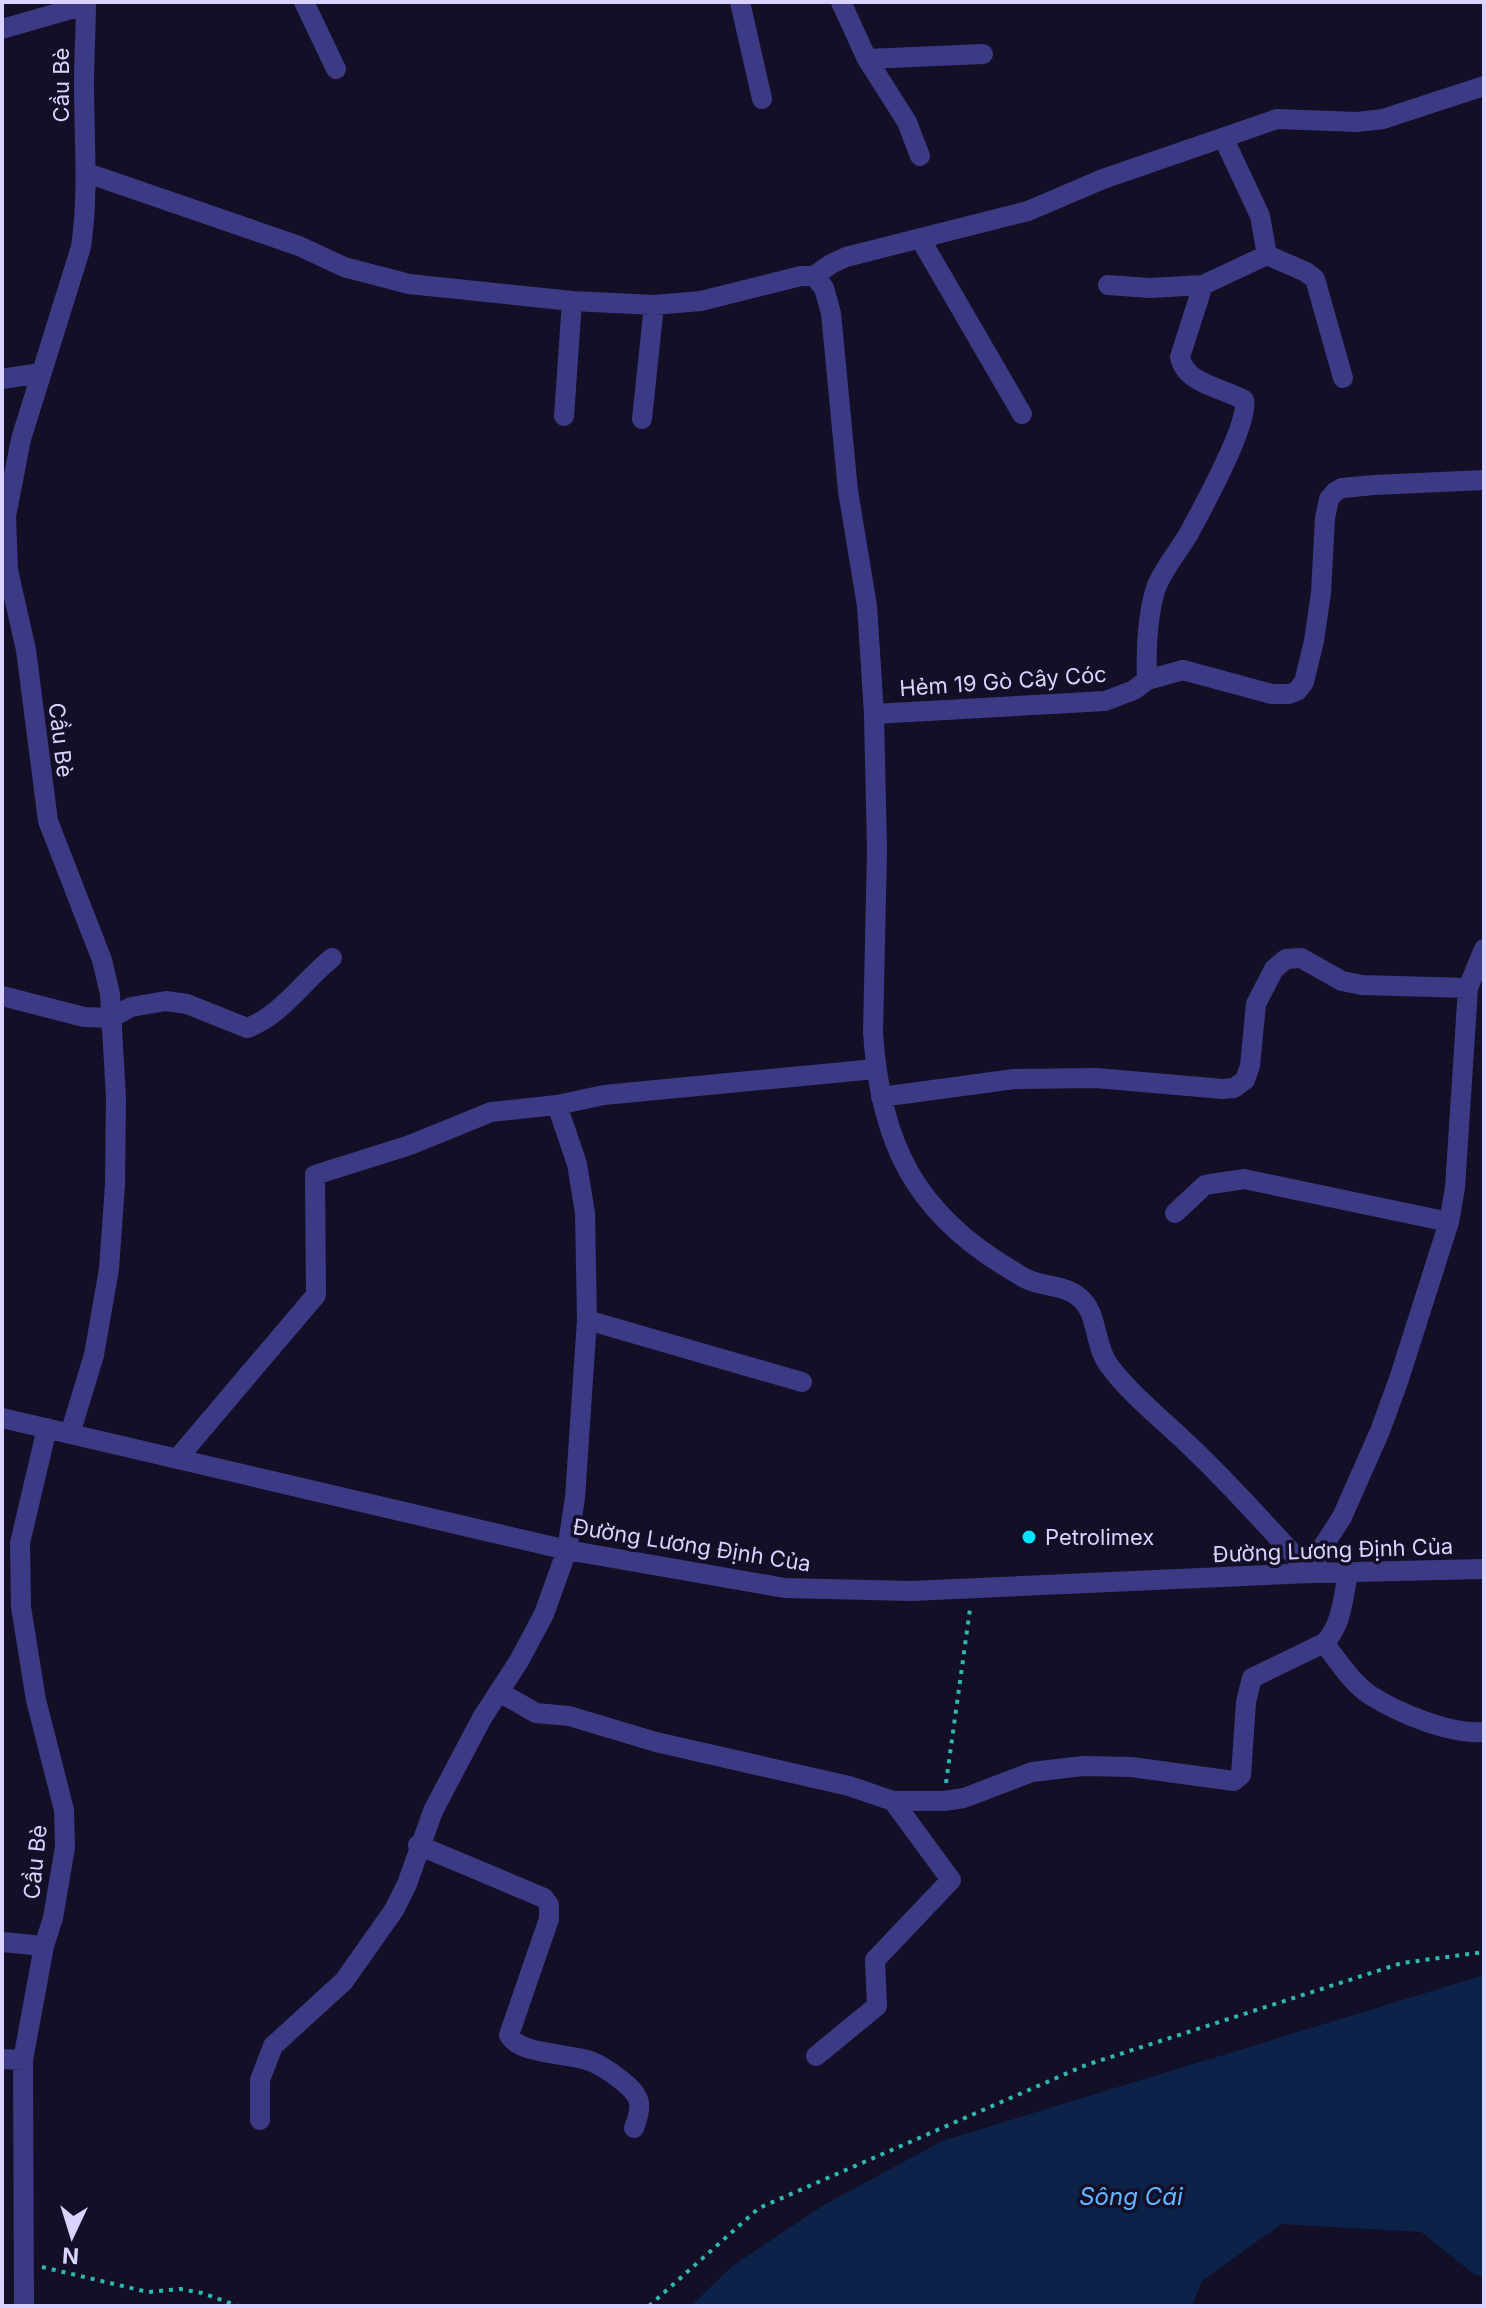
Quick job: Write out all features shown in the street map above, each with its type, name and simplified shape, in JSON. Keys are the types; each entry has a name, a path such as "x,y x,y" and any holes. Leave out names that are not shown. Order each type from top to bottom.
{"street":[{"path":"304,2 336,69"},
{"path":"740,2 762,99"},
{"path":"841,2 867,59 907,122 920,156"},
{"path":"2,29 86,4"},
{"name":"Cầu Bè","path":"70,1434 94,1355 109,1269 116,1127 110,994 102,960 48,821 10,604 6,516 21,439 81,247 87,173 84,83 86,4"},
{"path":"867,59 983,54"},
{"path":"87,173 299,246 344,267 409,284 572,301 654,305 701,301 801,276 814,276 846,257 1028,211 1103,179 1277,119 1357,122 1383,119 1484,86"},
{"path":"1224,139 1260,216 1267,255"},
{"path":"921,240 1022,414"},
{"path":"1108,285 1150,288 1203,285 1267,255 1315,279 1343,378"},
{"path":"814,276 824,288 831,313 848,491 867,606 877,803 875,1069 899,1153 928,1204 951,1227 1001,1264 1029,1280 1078,1295 1088,1306 1098,1347 1108,1364 1207,1462 1311,1573 1322,1548 1342,1517 1380,1431 1449,1222 1455,1188 1468,988 1484,949"},
{"path":"1147,680 1148,637 1157,587 1189,533 1238,433 1246,409 1244,400 1203,383 1182,366 1180,357 1203,285"},
{"path":"564,416 572,301"},
{"path":"642,419 654,305"},
{"path":"2,379 40,373"},
{"name":"Hẻm 19 Gò Cây Cóc","path":"874,714 1105,701 1134,690 1147,680 1183,670 1272,694 1297,691 1304,682 1314,641 1321,593 1325,518 1329,499 1335,492 1342,488 1374,485 1484,480"},
{"path":"2,996 84,1017 111,1018 131,1007 166,1001 187,1004 247,1028 259,1024 281,1006 332,958"},
{"path":"881,1097 1014,1079 1096,1078 1234,1088 1245,1080 1250,1066 1256,1004 1274,969 1286,959 1301,958 1342,981 1362,985 1468,988"},
{"path":"177,1459 316,1295 315,1175 410,1145 491,1112 557,1105 604,1095 875,1069"},
{"path":"260,2120 260,2080 273,2046 344,1981 394,1910 407,1884 418,1845 451,1775 544,1614 567,1550 575,1498 587,1320 585,1213 577,1164 557,1105"},
{"path":"1175,1213 1205,1185 1244,1179 1449,1222"},
{"path":"587,1320 802,1382"},
{"name":"Đường Lương Định Của","path":"2,1418 567,1550 785,1588 911,1591 1311,1573 1484,1569"},
{"name":"Cầu Bè","path":"24,2306 12,2059 53,1918 65,1847 64,1810 36,1700 11,1561 20,1543 47,1428"},
{"path":"499,1692 536,1713 569,1716 656,1742 849,1786 893,1801 964,1798 1032,1772 1083,1766 1131,1767 1234,1781 1241,1775 1246,1702 1252,1678 1324,1643 1331,1636 1348,1574"},
{"path":"1324,1643 1369,1695 1440,1727 1469,1733 1484,1732"},
{"path":"816,2056 877,2006 875,1960 951,1880 893,1801"},
{"path":"418,1845 544,1898 549,1905 549,1919 509,2035 518,2045 590,2061 609,2071 630,2087 639,2100 640,2111 634,2128"},
{"path":"2,1942 44,1946"}],"path":[{"path":"944,1801 972,1588"},
{"path":"649,2306 759,2208 1086,2065 1402,1963 1484,1952"},
{"path":"24,2262 148,2292 180,2289 202,2293 238,2306"}],"water":[{"name":"Sông Cái","path":"1484,1975 1484,2276 1475,2275 1421,2232 1281,2224 1202,2281 1192,2306 691,2306 731,2267 822,2206 942,2141"}],"place":[{"name":"Petrolimex","path":"1029,1537"}]}
